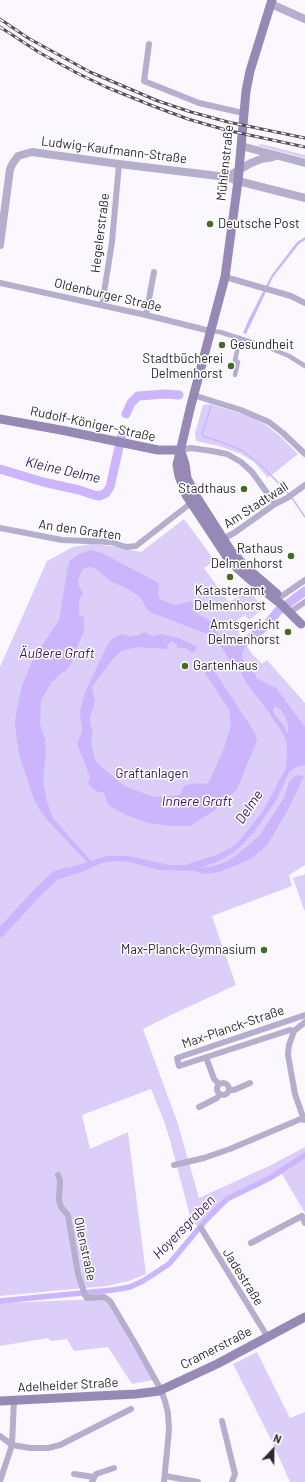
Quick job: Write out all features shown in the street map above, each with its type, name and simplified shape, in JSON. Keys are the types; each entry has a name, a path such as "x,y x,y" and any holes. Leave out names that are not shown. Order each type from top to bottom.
{"main road":[{"name":"Mühlenstraße","path":"221,540 186,495 179,476 177,465 192,399 225,277 238,181 243,113 250,71 272,2"},
{"name":"Rudolf-Königer-Straße","path":"0,418 158,450 180,450"},
{"path":"180,450 191,487 237,568 285,604 303,626"},
{"name":"Cramerstraße","path":"136,1394 162,1390 217,1364 305,1317"},
{"name":"Adelheider Straße","path":"0,1401 136,1394"}],"street":[{"path":"272,2 305,19"},
{"path":"149,44 144,82 199,103 243,113"},
{"path":"241,146 305,163"},
{"name":"Ludwig-Kaufmann-Straße","path":"0,245 10,169 18,156 32,152 227,177 305,198"},
{"path":"227,177 261,159 280,157"},
{"name":"Hegelerstraße","path":"102,305 112,242 119,164"},
{"path":"146,315 154,272"},
{"path":"225,277 291,296 305,303"},
{"name":"Oldenburger Straße","path":"0,283 146,315 210,331"},
{"path":"210,331 220,332 280,352 305,366"},
{"path":"235,375 238,362 234,360 240,338"},
{"path":"192,399 247,412 272,424 305,454"},
{"path":"180,450 191,448 227,454 241,462 252,472 275,504"},
{"name":"Am Stadtwall","path":"221,540 275,504 294,494 305,485"},
{"name":"An den Graften","path":"0,528 62,540 110,542 126,547 136,546 191,503"},
{"path":"285,604 305,580"},
{"path":"285,604 305,602"},
{"name":"Max-Planck-Straße","path":"294,1031 290,1030 180,1066 177,1058 303,1015"},
{"path":"174,1165 204,1158 230,1149 304,1120 295,1094 288,1055 289,1045 294,1031 305,1022"},
{"path":"206,1057 214,1079 219,1084"},
{"path":"219,1084 223,1082 227,1084 229,1090"},
{"path":"220,1094 226,1094 229,1090 234,1090 250,1083"},
{"path":"219,1084 217,1090 220,1094"},
{"path":"199,1107 218,1098 220,1094"},
{"name":"Ollenstraße","path":"58,1176 60,1180 59,1200 68,1215 82,1289 87,1298 104,1297 110,1301 162,1390 166,1401 168,1424 164,1479"},
{"path":"251,1243 302,1216 305,1223"},
{"name":"Jadestraße","path":"202,1228 267,1336"},
{"path":"0,1481 12,1445 14,1400"},
{"path":"0,1436 12,1445 30,1448 48,1448 60,1445 132,1409"},
{"path":"222,1421 235,1474 232,1482"},
{"path":"74,1474 93,1479 96,1474 114,1468"},
{"path":"164,1479 198,1482"}],"green space":[{"path":"261,144 305,155 305,158 258,145"},
{"path":"210,404 246,415 265,424 280,436 298,454 268,478 254,462 241,454 219,446 196,441 195,433 203,405"},
{"name":"Graftanlagen","path":"184,519 215,561 204,568 229,602 243,594 251,592 263,609 249,620 245,615 235,622 237,626 235,627 252,654 262,664 267,660 305,703 305,865 289,875 292,886 212,916 236,985 143,1029 178,1124 199,1198 271,1165 305,1147 305,1213 282,1174 230,1200 217,1210 200,1231 190,1216 170,1140 151,1089 82,1115 90,1149 128,1132 146,1274 129,1281 106,1286 0,1296 0,667 47,561 73,547 91,544 113,546 141,552"},
{"path":"305,874 305,910 304,910 293,878"},
{"path":"101,1299 108,1303 153,1380 132,1384 108,1347 74,1351 67,1339 51,1341 48,1338 0,1346 0,1303"},
{"path":"257,1352 290,1418 305,1412 305,1482 290,1482 233,1364"}],"water":[{"path":"305,237 305,240 299,244 273,277 246,334 243,333 271,276 297,242"},
{"name":"Äußere Graft","path":"91,550 102,553 157,582 159,584 158,594 160,599 175,605 191,601 194,605 192,608 193,611 210,621 217,633 213,635 202,632 148,611 140,597 126,588 112,582 94,568 89,567 83,569 78,580 79,586 83,593 79,601 79,614 84,617 84,632 72,662 67,670 60,674 51,683 41,700 40,724 45,739 46,754 43,779 47,802 53,818 91,861 106,856 129,856 169,865 185,865 216,855 230,848 239,841 263,811 286,768 287,746 284,735 270,714 247,684 241,673 233,666 215,636 218,634 224,636 231,642 241,655 245,664 256,675 256,678 276,688 305,727 305,765 298,766 289,772 277,799 254,832 242,845 233,853 217,862 199,868 214,866 228,861 259,836 284,798 289,782 296,775 304,776 288,810 269,842 250,859 219,872 205,874 194,871 159,870 129,862 115,861 102,863 63,878 56,875 56,872 87,862 49,822 39,809 33,797 19,755 15,725 22,686 33,659 59,620 68,566 70,560 79,554","holes":["275,706 280,709 286,718 288,732 286,732 285,727 275,715 273,710"]},
{"name":"Innere Graft","path":"144,632 153,636 161,634 178,638 197,646 192,653 186,648 178,648 172,641 168,644 167,649 137,647 121,651 113,659 92,687 95,701 90,718 90,724 93,732 91,741 97,763 124,786 154,797 180,795 184,786 191,784 200,783 206,785 210,780 224,748 231,725 229,710 203,670 208,663 255,733 257,741 237,789 215,810 190,826 169,826 148,823 126,815 111,807 107,802 104,793 96,791 88,783 90,779 89,774 77,744 82,731 80,712 85,692 107,646 111,640 122,634 129,636 139,635"}],"waterway":[{"name":"Kleine Delme","path":"126,414 131,403 138,396 165,394 179,395"},
{"path":"211,406 202,434 205,437 243,451 262,466 288,493"},
{"name":"Kleine Delme","path":"0,469 43,482 99,496 106,493 110,487 122,434"},
{"path":"292,498 305,517"},
{"name":"Delme","path":"239,663 236,659 241,645 266,626 278,611 305,591"},
{"name":"Delme","path":"0,933 56,875 67,872"},
{"name":"Hoyersgraben","path":"0,1301 113,1290 130,1287 143,1281 169,1264 206,1220 227,1199 270,1178 305,1155"}],"railway":[{"path":"0,19 28,38 90,72 158,101 228,122 305,138"},
{"path":"0,27 40,53 77,73 106,87 153,106 188,119 226,130 305,147"}],"place":[{"name":"Deutsche Post","path":"210,224"},
{"name":"Gesundheit","path":"222,345"},
{"name":"Stadtbücherei Delmenhorst","path":"231,366"},
{"name":"Stadthaus","path":"244,489"},
{"name":"Rathaus Delmenhorst","path":"291,556"},
{"name":"Katasteramt Delmenhorst","path":"230,577"},
{"name":"Amtsgericht Delmenhorst","path":"288,632"},
{"name":"Gartenhaus","path":"185,666"},
{"name":"Max-Planck-Gymnasium","path":"264,950"}]}
